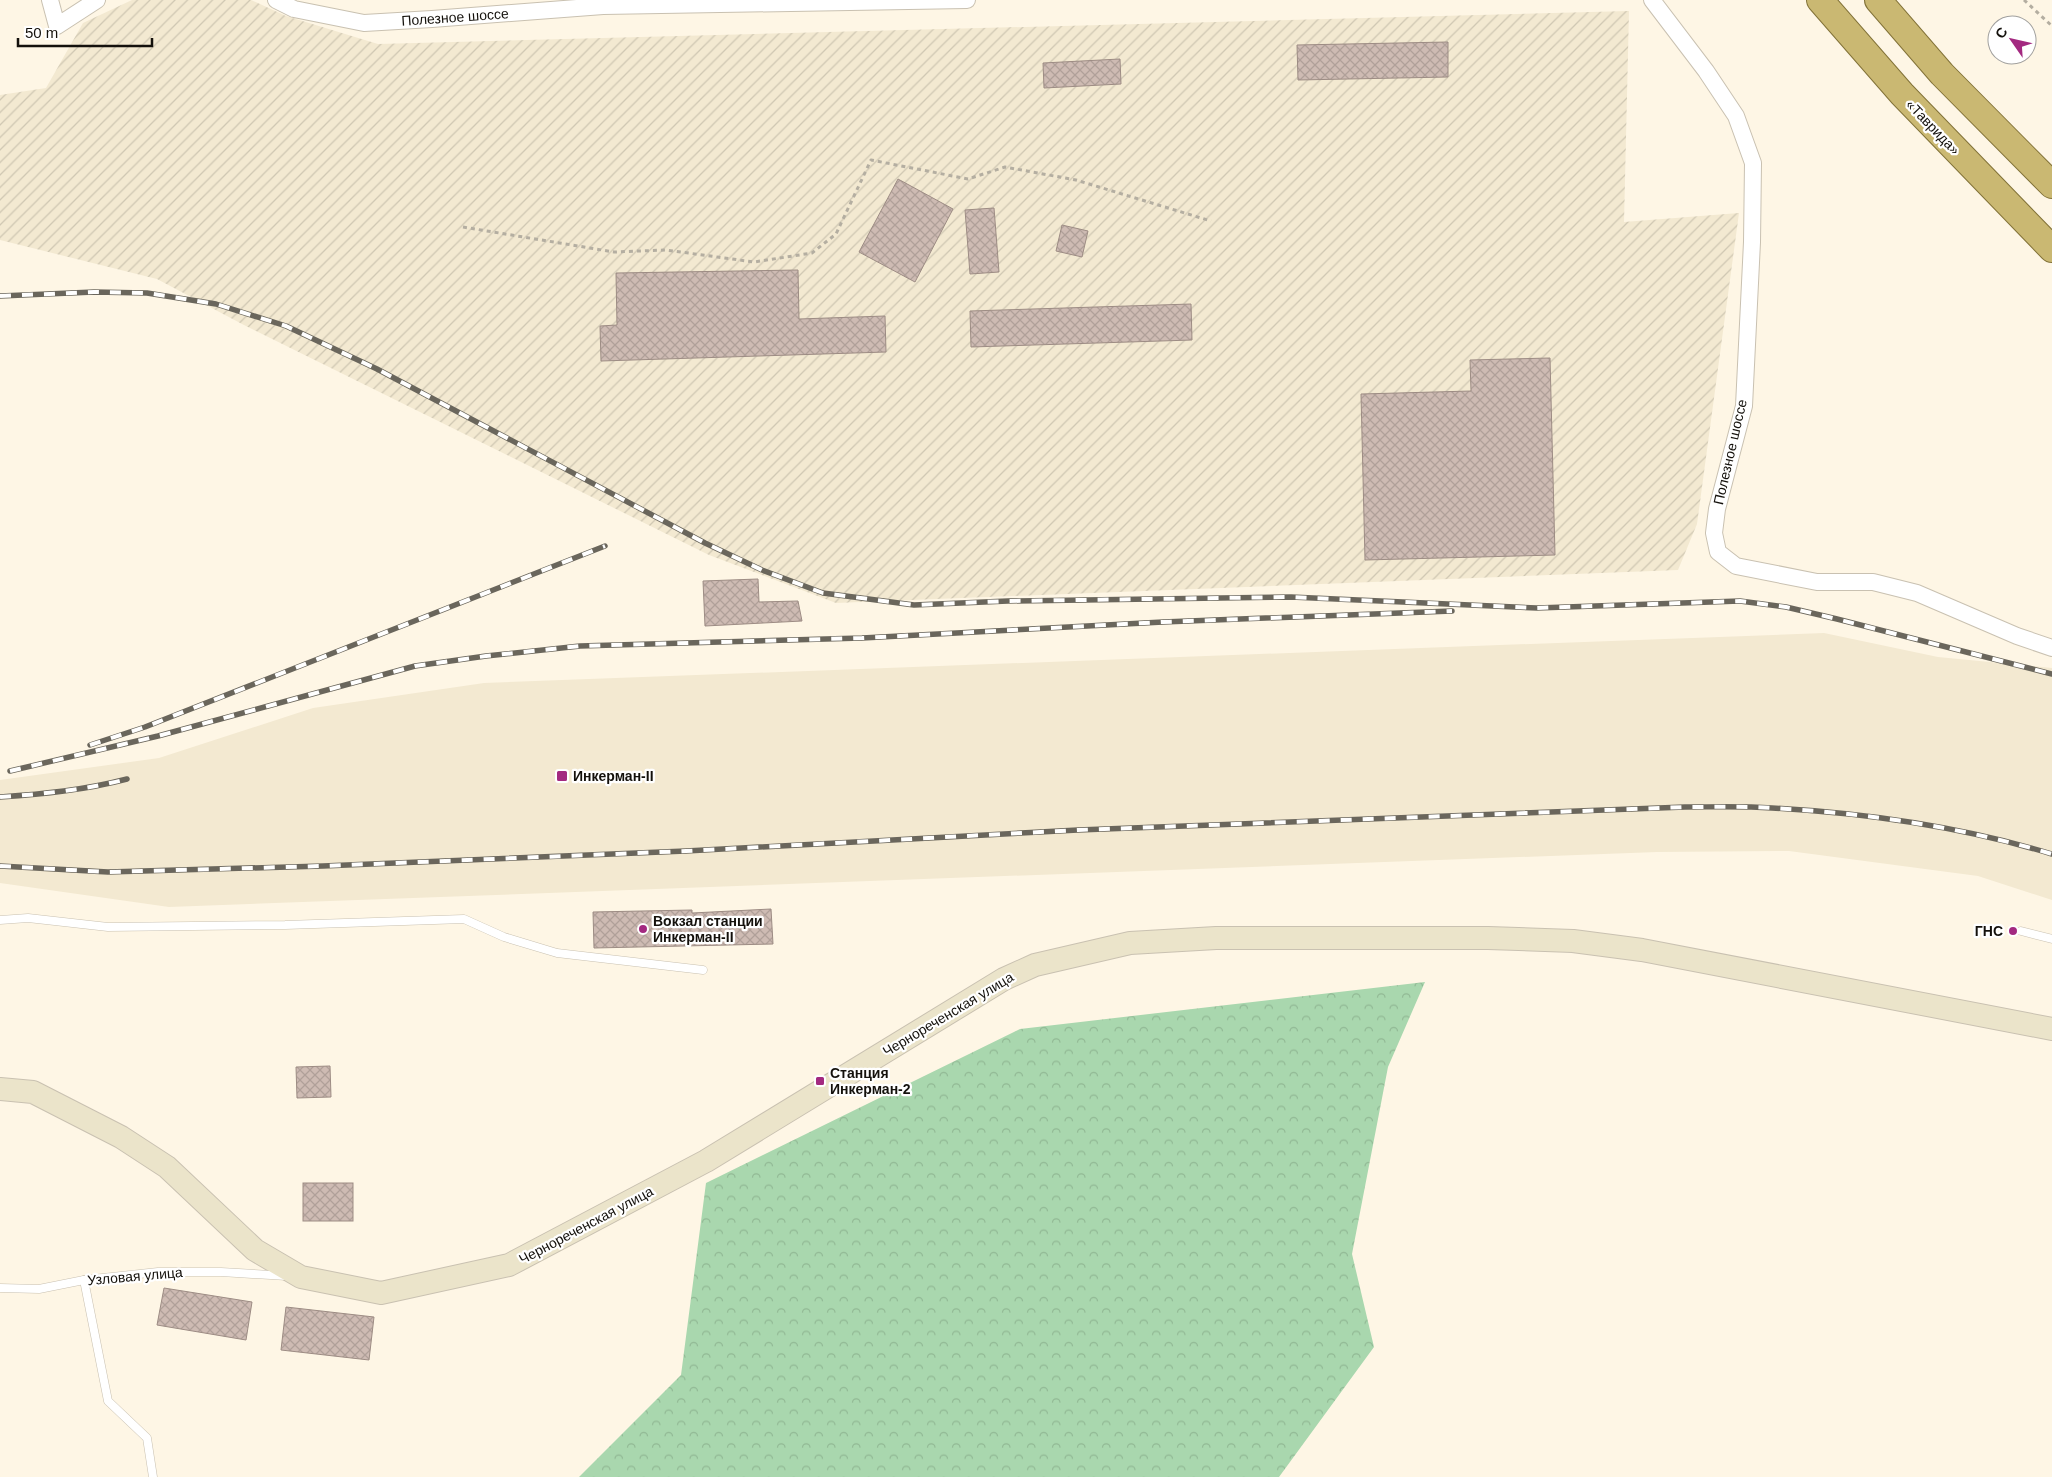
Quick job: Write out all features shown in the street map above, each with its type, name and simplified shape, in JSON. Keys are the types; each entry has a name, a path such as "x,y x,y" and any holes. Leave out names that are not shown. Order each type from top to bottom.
{"highway":[{"name":"«Таврида»","path":"1820,0 1902,94 2052,249"},
{"path":"1878,0 1942,74 2052,185"}],"main road":[{"name":"Чернореченская улица","path":"0,1088 33,1092 121,1137 167,1167 255,1250 301,1277 381,1294 509,1265 706,1161 1004,979 1035,965 1130,942 1216,938 1488,938 1573,941 1642,950 2052,1029"}],"street":[{"path":"50,0 57,26 97,0"},
{"name":"Полезное шоссе","path":"276,0 294,8 364,23 603,6 967,0"},
{"name":"Полезное шоссе","path":"1652,0 1706,71 1736,116 1754,164 1744,406 1717,509 1714,533 1718,552 1736,566 1817,582 1873,582 1917,593 2018,636 2052,648"}],"lane":[{"path":"0,920 28,918 108,927 284,925 464,919 504,937 557,952 703,970"},
{"path":"2021,931 2052,939"},
{"name":"Узловая улица","path":"0,1288 39,1288 84,1280 158,1272 221,1272 301,1277"},
{"path":"84,1280 108,1402 147,1438 153,1477"}],"path":[{"path":"2024,0 2052,26"},
{"path":"463,227 614,252 666,250 754,262 812,253 836,234 871,160 968,179 1005,167 1076,180 1211,221"}],"shaded area":[{"path":"132,0 251,0 286,16 378,44 1629,11 1624,222 1739,213 1697,524 1678,570 836,603 709,555 242,324 157,279 0,240 0,95 46,88 83,23"},
{"path":"1824,633 1938,657 2052,668 2052,900 1978,876 1789,851 1657,852 169,907 0,883 0,780 159,758 313,708 484,683"}],"green space":[{"path":"1425,982 1388,1067 1352,1254 1374,1347 1279,1477 579,1477 681,1375 706,1183 1020,1029"}],"building":[{"path":"1448,42 1448,77 1298,80 1297,45"},
{"path":"1120,59 1121,84 1044,88 1043,63"},
{"path":"898,179 953,209 915,282 859,252"},
{"path":"994,208 999,272 970,274 965,210"},
{"path":"1062,225 1088,231 1082,257 1056,251"},
{"path":"798,270 799,319 885,316 886,352 601,361 600,326 617,325 616,273"},
{"path":"1191,304 1192,340 971,347 970,311"},
{"path":"1550,358 1555,555 1365,560 1361,394 1471,391 1470,360"},
{"path":"758,579 759,602 798,601 802,621 705,626 703,581"},
{"path":"771,909 773,944 594,948 593,912 692,910 692,913"},
{"path":"330,1066 331,1097 297,1098 296,1067"},
{"path":"303,1183 353,1183 353,1221 303,1221"},
{"path":"164,1288 252,1302 246,1340 157,1325"},
{"path":"286,1307 374,1317 369,1360 281,1350"}],"railway":[{"path":"0,296 94,292 147,293 216,304 286,326 377,369 705,543 762,570 823,593 914,605 1008,601 1291,597 1537,608 1740,601 1786,607 2052,674"},
{"path":"90,745 145,727 605,546"},
{"path":"10,771 158,736 415,666 486,656 580,646 862,638 1163,622 1452,611"},
{"path":"0,797 64,791 127,779"},
{"path":"0,866 108,872 323,866 686,851 1078,830 1685,807 1761,807 1878,818 1984,836 2052,854"}],"place":[{"name":"Инкерман-II","path":"562,776"},
{"name":"Вокзал станции Инкерман-II","path":"643,929"},
{"name":"ГНС","path":"2013,931"},
{"name":"Станция Инкерман-2","path":"820,1081"}]}
